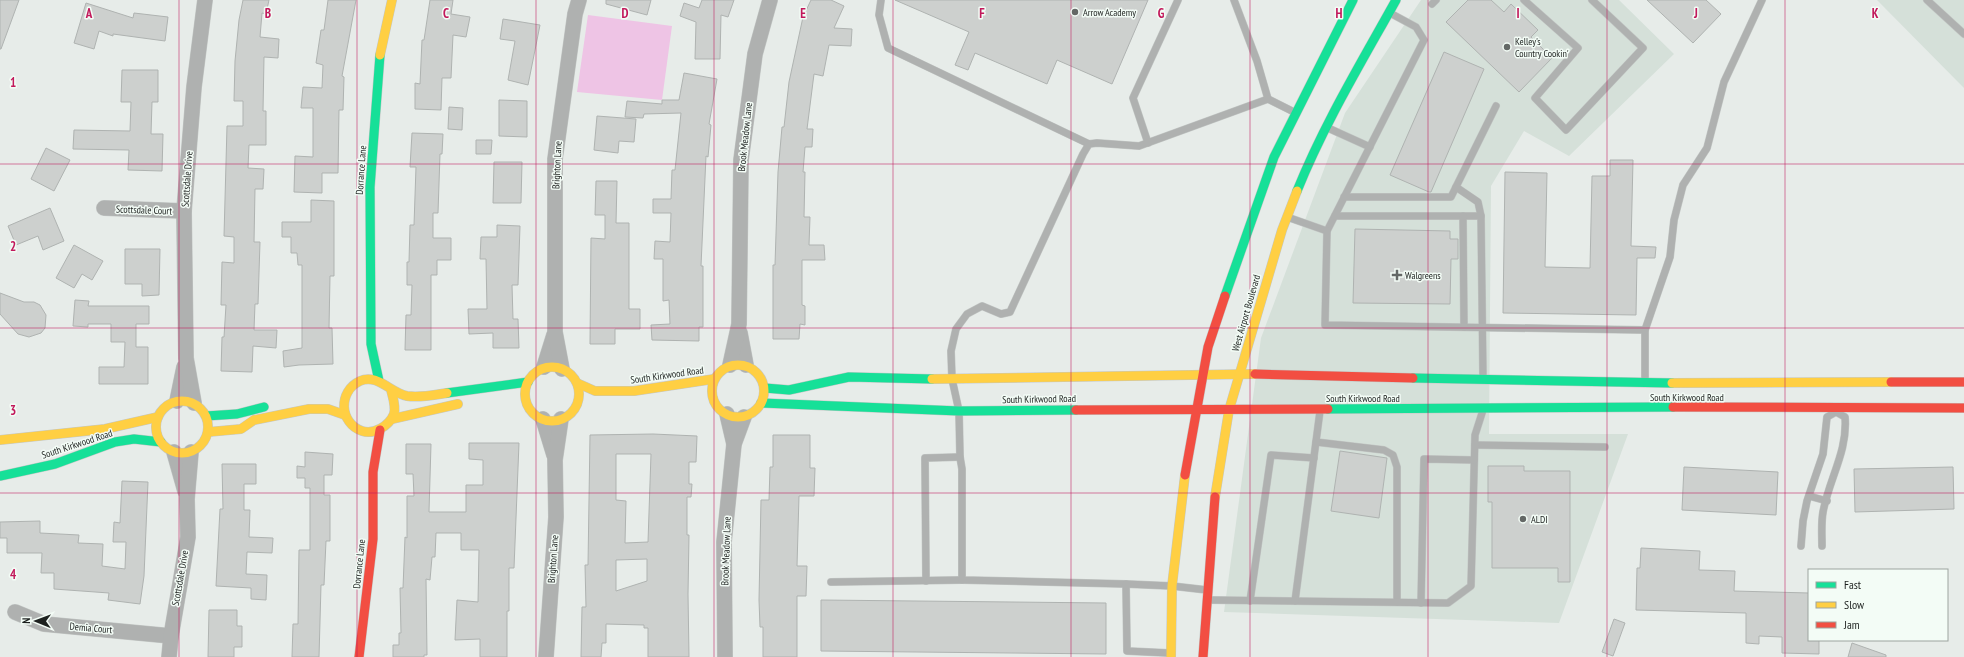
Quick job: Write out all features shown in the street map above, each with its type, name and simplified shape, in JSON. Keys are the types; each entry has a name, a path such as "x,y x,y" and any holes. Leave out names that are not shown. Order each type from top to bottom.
{"main road":[{"name":"Dorrance Lane","path":"379,380 371,344 370,187 380,57 392,0"},
{"path":"1171,655 1172,586 1186,471 1208,348 1254,211 1274,157 1353,0"},
{"name":"West Airport Boulevard","path":"1203,657 1215,490 1229,410 1287,217 1323,126 1396,0"},
{"path":"1296,113 1308,119"},
{"name":"Dorrance Lane","path":"364,372 371,344"},
{"path":"730,365 746,365 759,374 765,388 761,403 751,414 744,417 726,414 716,405 713,397 712,388 714,379 718,373 730,365"},
{"path":"544,367 562,369 572,376 577,383 579,392 579,406 561,420 552,421 543,419 530,409 523,400 528,382 533,375 544,367"},
{"path":"471,401 392,419 380,430 373,432 359,430 348,422 343,408 342,395 364,372 379,380 391,390 404,396 421,397 505,384 528,382"},
{"name":"South Kirkwood Road","path":"765,388 790,390 849,377 952,379 1204,374 1483,383 1645,382 1836,386 1964,382"},
{"name":"South Kirkwood Road","path":"577,383 595,391 634,391 714,379"},
{"path":"1644,408 1645,382"},
{"path":"391,390 396,404 392,419"},
{"path":"702,394 713,397"},
{"path":"177,401 194,403 206,416 208,432 202,444 191,452 174,452 160,442 156,430 158,417 166,406 177,401"},
{"name":"South Kirkwood Road","path":"761,403 959,411 1198,409 1320,410 1484,405 1644,408 1964,408"},
{"path":"206,416 237,414 272,405"},
{"path":"208,432 240,429 254,420 309,409 328,409 345,416"},
{"name":"South Kirkwood Road","path":"0,440 105,429 158,417"},
{"path":"359,430 363,442"},
{"name":"Dorrance Lane","path":"359,657 373,539 373,472 380,430"},
{"name":"South Kirkwood Road","path":"0,473 54,464 115,442 134,439 160,442"},
{"name":"Dorrance Lane","path":"367,454 373,472"}],"street":[{"name":"Scottsdale Drive","path":"194,403 186,358 184,211 194,87 205,0"},
{"name":"Brighton Lane","path":"562,369 555,332 555,160 575,14 579,0"},
{"name":"Brook Meadow Lane","path":"746,365 739,324 740,160 755,54 770,0"},
{"name":"Scottsdale Court","path":"104,208 184,211"},
{"name":"Brook Meadow Lane","path":"730,365 739,324"},
{"name":"Brighton Lane","path":"544,367 555,332"},
{"name":"Scottsdale Drive","path":"177,401 186,358"},
{"name":"Brook Meadow Lane","path":"726,414 734,444"},
{"name":"Brook Meadow Lane","path":"725,657 724,542 734,444 744,417"},
{"name":"Brighton Lane","path":"543,419 555,460"},
{"name":"Brighton Lane","path":"546,657 556,517 555,460 561,420"},
{"name":"Scottsdale Drive","path":"174,452 187,499"},
{"name":"Scottsdale Drive","path":"169,657 171,636 188,537 187,499 191,452"},
{"name":"Demia Court","path":"15,612 44,624 171,636"}],"lane":[{"path":"881,0 879,15 888,48 1089,144 1098,143 1139,146 1268,99 1296,113"},
{"path":"1148,143 1133,98 1178,0"},
{"path":"1234,0 1257,61 1268,99"},
{"path":"1524,0 1578,48 1535,98 1566,130 1643,48 1592,0"},
{"path":"1645,382 1645,330 1670,257 1674,220 1683,186 1707,148 1724,82 1762,0"},
{"path":"1927,0 1964,34"},
{"path":"1389,12 1416,27 1424,40 1327,231 1325,325 1645,330"},
{"path":"1344,197 1451,197 1496,106"},
{"path":"1323,126 1370,147"},
{"path":"962,580 962,468 960,457 959,411 952,379 951,350 956,330 967,314 982,306 1001,314 1010,312 1089,144"},
{"path":"1456,187 1478,202 1481,216 1483,383"},
{"path":"1335,216 1481,216"},
{"path":"1463,216 1464,328"},
{"path":"1287,217 1327,231"},
{"path":"1206,600 1448,603 1471,586 1475,435 1484,405"},
{"path":"1801,546 1802,521 1823,454 1827,418 1835,407 1845,417 1846,429 1844,446 1823,512 1822,546"},
{"path":"1295,601 1320,410"},
{"path":"1316,442 1384,450 1393,455 1397,467 1396,602"},
{"path":"1475,445 1605,447"},
{"path":"1250,601 1271,455 1314,458"},
{"path":"926,581 925,458 960,457"},
{"path":"1421,603 1424,459 1474,460"},
{"path":"1809,496 1827,501"},
{"path":"831,582 962,580 1126,584 1172,586 1207,590"},
{"path":"1126,584 1127,651 1171,655"}],"shaded area":[{"path":"1421,0 1619,0 1674,54 1569,156 1524,131 1491,186 1489,434 1628,434 1559,623 1224,612 1261,338 1345,113"},
{"path":"1877,0 1964,0 1964,88"},
{"path":"588,15 672,26 662,100 577,92"}],"building":[{"path":"0,0 19,0 1,49 0,49"},
{"path":"243,0 269,0 266,14 262,13 260,37 279,39 278,58 264,57 263,111 266,111 266,145 249,145 248,168 264,169 263,189 255,189 254,242 260,242 258,304 255,304 254,330 277,330 276,348 253,346 252,372 221,371 222,337 224,337 226,305 221,305 222,262 234,263 234,237 224,236 227,126 243,126 243,101 234,101 235,61 239,20"},
{"path":"328,0 356,0 342,76 344,77 343,110 339,110 338,173 322,173 322,193 294,192 295,156 313,157 313,108 301,108 303,87 322,88 323,65 316,63 321,30 324,30"},
{"path":"430,0 453,0 451,14 470,17 466,37 453,35 451,78 442,78 441,110 415,109 415,83 420,84 422,40 424,40"},
{"path":"606,0 651,0 647,15 606,4"},
{"path":"702,0 734,0 728,17 721,15 720,59 695,59 696,22 680,16 684,3 699,8"},
{"path":"811,0 831,0 844,6 834,28 852,29 851,46 829,45 823,76 814,74 807,129 813,129 812,147 805,147 803,172 805,172 804,217 810,217 809,245 824,245 825,260 802,260 802,305 805,306 805,325 800,324 799,339 773,339 773,265 775,265 778,172 782,127 784,127 789,82 803,17"},
{"path":"895,0 1148,0 1112,84 1057,60 1047,84 975,53 968,70 955,65 969,32"},
{"name":"Kelley's Country Cookin'","path":"1468,0 1491,0 1504,12 1511,4 1538,30 1531,37 1552,58 1519,92 1446,22"},
{"path":"1647,0 1706,0 1721,14 1693,43"},
{"path":"86,3 133,18 134,13 168,17 165,41 113,34 113,36 99,31 94,49 74,43"},
{"path":"503,19 540,25 528,85 508,80 515,41 500,39"},
{"path":"1444,52 1484,69 1431,192 1429,192 1390,175"},
{"path":"122,70 158,70 158,102 152,102 151,134 163,134 162,171 128,170 129,150 73,149 74,130 130,131 131,102 121,102"},
{"path":"684,73 717,79 709,124 711,125 708,157 706,156 701,266 703,266 703,327 699,327 699,341 652,340 651,325 670,324 669,300 663,301 663,259 654,259 655,241 670,242 671,213 653,213 653,199 671,199 672,170 675,170 681,113 644,114 643,118 625,117 627,101 662,104 662,100 679,100"},
{"path":"499,100 527,101 527,137 499,136"},
{"path":"449,107 463,108 462,130 448,129"},
{"path":"597,116 636,119 634,142 619,141 618,153 594,150"},
{"path":"412,133 443,134 442,154 440,154 438,213 433,213 433,238 451,238 451,260 437,260 437,275 431,275 431,350 405,350 406,315 411,315 412,285 407,285 407,262 409,262 410,225 414,225 416,167 410,167"},
{"path":"476,140 492,140 491,154 476,154"},
{"path":"46,148 70,160 54,191 31,179"},
{"path":"1610,160 1633,160 1631,246 1656,247 1655,258 1637,258 1636,315 1503,313 1505,172 1547,173 1545,267 1590,268 1592,176 1610,176"},
{"path":"494,162 522,162 521,203 493,203"},
{"path":"596,181 617,181 616,223 629,223 629,309 640,309 640,329 615,329 615,344 590,344 591,238 605,239 605,215 595,215"},
{"path":"311,200 334,201 334,276 330,276 329,328 332,328 333,364 284,367 283,351 302,348 302,265 298,265 297,253 291,253 291,237 282,237 282,222 311,222"},
{"path":"50,208 64,241 43,250 38,236 16,245 8,226"},
{"path":"497,225 520,226 518,285 512,285 513,319 518,319 519,348 493,348 493,333 469,334 468,309 487,309 486,259 480,259 481,237 497,237"},
{"name":"Walgreens","path":"1355,229 1450,231 1450,239 1458,239 1458,259 1451,259 1450,304 1353,303"},
{"path":"74,245 103,261 92,280 82,274 74,288 56,278"},
{"path":"125,249 160,249 159,295 142,296 142,284 125,284"},
{"path":"0,293 24,302 34,302 40,305 46,315 45,328 41,333 29,337 18,334 0,314"},
{"path":"75,300 89,301 88,306 149,306 149,324 136,324 136,347 148,347 148,384 99,384 99,367 124,367 125,342 111,342 111,324 88,324 88,327 73,326"},
{"path":"653,434 697,436 696,462 689,462 689,484 692,484 691,497 687,497 687,535 689,535 689,657 648,657 648,628 644,628 644,625 606,624 606,643 602,643 601,657 581,657 582,607 586,607 585,565 588,565 590,435","holes":["616,454 651,454 648,542 625,543 626,501 616,500","647,559 647,581 616,591 616,560"]},
{"path":"773,435 810,435 810,468 815,468 814,496 799,496 797,566 807,566 806,596 797,596 797,657 763,657 763,627 760,627 759,600 761,500 769,500 770,467 773,467"},
{"path":"469,443 519,443 514,568 509,568 507,657 480,657 480,639 455,640 457,600 478,602 479,550 461,550 461,533 436,533 435,557 432,557 430,580 426,579 427,655 424,655 424,657 393,657 393,645 399,645 399,633 401,633 400,588 403,588 405,537 407,538 407,496 414,496 413,474 406,474 406,444 431,444 429,512 466,512 466,485 483,485 483,460 469,459"},
{"path":"1340,451 1387,458 1379,518 1331,511"},
{"path":"305,452 333,454 332,475 324,475 324,495 330,495 330,541 326,541 324,585 321,585 319,657 292,657 293,624 298,624 299,550 310,550 310,488 305,488 305,478 297,478 297,466 305,467"},
{"path":"222,464 256,464 256,484 244,484 244,510 250,510 249,537 273,538 272,553 247,552 246,574 267,575 266,600 251,599 251,588 216,586 220,509 223,509"},
{"path":"1488,466 1524,466 1524,471 1570,471 1570,582 1558,582 1558,568 1492,568 1492,502 1488,502"},
{"path":"1684,467 1778,472 1776,515 1682,510"},
{"path":"1953,467 1954,509 1855,512 1854,469"},
{"path":"122,481 148,482 144,576 140,604 108,600 109,593 54,589 54,573 41,573 42,553 7,553 7,538 0,538 0,522 40,521 40,533 79,535 78,543 103,544 102,566 125,569 126,542 113,542 114,522 120,523"},
{"path":"1641,548 1700,551 1699,570 1735,571 1734,591 1808,593 1808,641 1819,641 1819,654 1782,653 1782,637 1759,636 1759,644 1746,643 1746,613 1636,610 1637,568 1640,568"},
{"path":"821,600 1106,603 1106,654 821,651"},
{"path":"209,610 237,610 237,626 242,626 242,647 234,647 234,657 208,657"},
{"path":"1614,619 1625,623 1613,656 1602,652"},
{"path":"1852,643 1886,655 1886,657 1848,657"}],"traffic: fast":[{"path":"1225,296 1274,157 1353,0"},
{"path":"1297,191 1331,118 1356,70 1396,0"},
{"path":"379,381 371,344 370,187 380,55"},
{"path":"765,388 789,390 849,377 932,379"},
{"path":"1413,378 1672,383"},
{"path":"447,393 528,382"},
{"path":"761,403 959,411 1076,410"},
{"path":"206,416 237,414 264,407"},
{"path":"1328,409 1673,407"},
{"path":"0,476 55,464 115,442 134,439 161,442"}],"traffic: slow":[{"path":"380,55 392,0"},
{"path":"1215,497 1229,410 1282,230 1297,191"},
{"path":"733,365 743,365 757,372 764,386 764,391 764,396 757,410 743,417 733,417 723,413 716,406 712,396 712,386 716,376 723,369 733,365"},
{"path":"552,367 562,369 571,375 577,384 579,394 577,404 571,413 562,419 552,421 542,419 533,413 527,404 525,394 527,384 533,375 542,369 552,367"},
{"path":"932,379 1255,374"},
{"path":"391,390 395,411 389,422 385,426 371,432 362,431 354,427 345,414 345,399 348,392 360,381 366,379 378,381 401,394 412,397 447,393"},
{"path":"577,383 595,391 634,391 714,379"},
{"path":"1672,383 1891,382"},
{"path":"177,401 187,401 197,405 204,412 208,422 208,427 208,432 204,442 197,449 187,453 177,453 167,449 160,442 156,432 156,422 160,412 167,405 177,401"},
{"path":"392,419 458,404"},
{"path":"208,432 241,429 254,420 309,409 328,409 345,415"},
{"path":"0,440 105,429 158,417"},
{"path":"1171,657 1172,586 1185,475"}],"traffic: jam":[{"path":"1185,475 1208,347 1225,296"},
{"path":"1255,374 1413,378"},
{"path":"1891,382 1964,382"},
{"path":"1673,407 1964,408"},
{"path":"1076,410 1328,409"},
{"path":"359,657 373,539 373,472 380,430"},
{"path":"1203,657 1215,497"}],"place":[{"name":"Arrow Academy","path":"1075,12"},
{"name":"Kelley's Country Cookin'","path":"1507,47"},
{"name":"Walgreens","path":"1397,275"},
{"name":"ALDI","path":"1523,519"}]}
